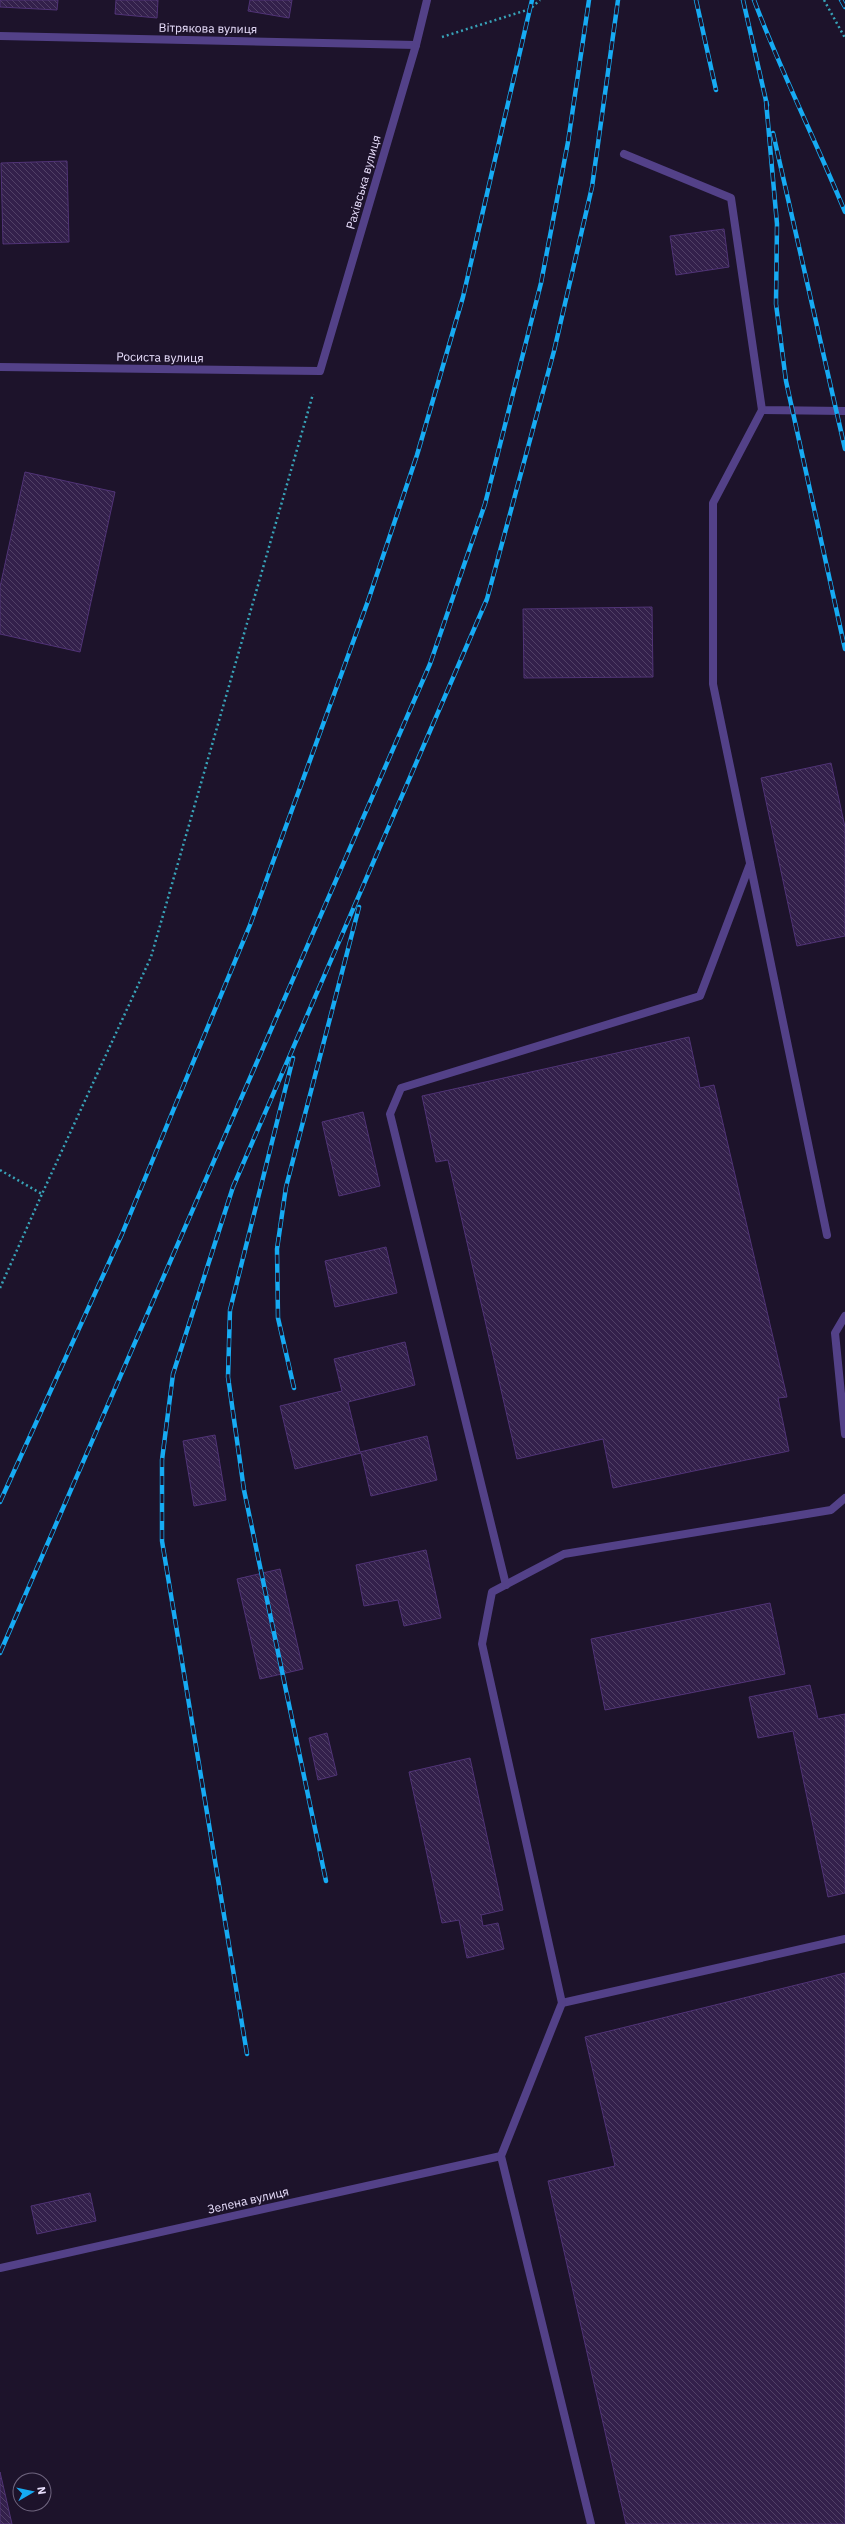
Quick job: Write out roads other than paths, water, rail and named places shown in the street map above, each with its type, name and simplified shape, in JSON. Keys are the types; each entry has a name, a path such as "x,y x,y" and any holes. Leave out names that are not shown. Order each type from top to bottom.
{"street":[{"name":"Рахівська вулиця","path":"320,371 416,45 427,0"},
{"name":"Вітрякова вулиця","path":"0,36 416,45"},
{"path":"624,154 732,198 762,410 712,503 713,684 827,1235"},
{"name":"Росиста вулиця","path":"0,366 320,371"},
{"path":"762,410 845,411"},
{"path":"506,1585 390,1114 401,1088 700,996 750,864"},
{"path":"845,1316 835,1333 845,1434"},
{"path":"590,2524 501,2156 562,2003 482,1644 492,1592 564,1554 831,1510 845,1498"},
{"path":"562,2003 845,1939"},
{"name":"Зелена вулиця","path":"0,2268 501,2156"}],"railway":[{"path":"0,1502 122,1234 250,925 368,601 417,455 463,297 532,0"},
{"path":"0,1653 430,664 485,504 541,283 568,142 589,0"},
{"path":"247,2054 162,1541 162,1460 173,1374 233,1187 487,599 554,351 592,187 618,0"},
{"path":"696,0 716,90"},
{"path":"743,0 767,105"},
{"path":"754,0 764,27 845,212"},
{"path":"841,0 845,7"},
{"path":"766,101 777,224 776,304 786,381 845,649"},
{"path":"773,133 845,449"},
{"path":"294,1388 278,1318 277,1249 286,1187 359,907"},
{"path":"293,1058 230,1310 228,1377 244,1490 326,1881"}]}
